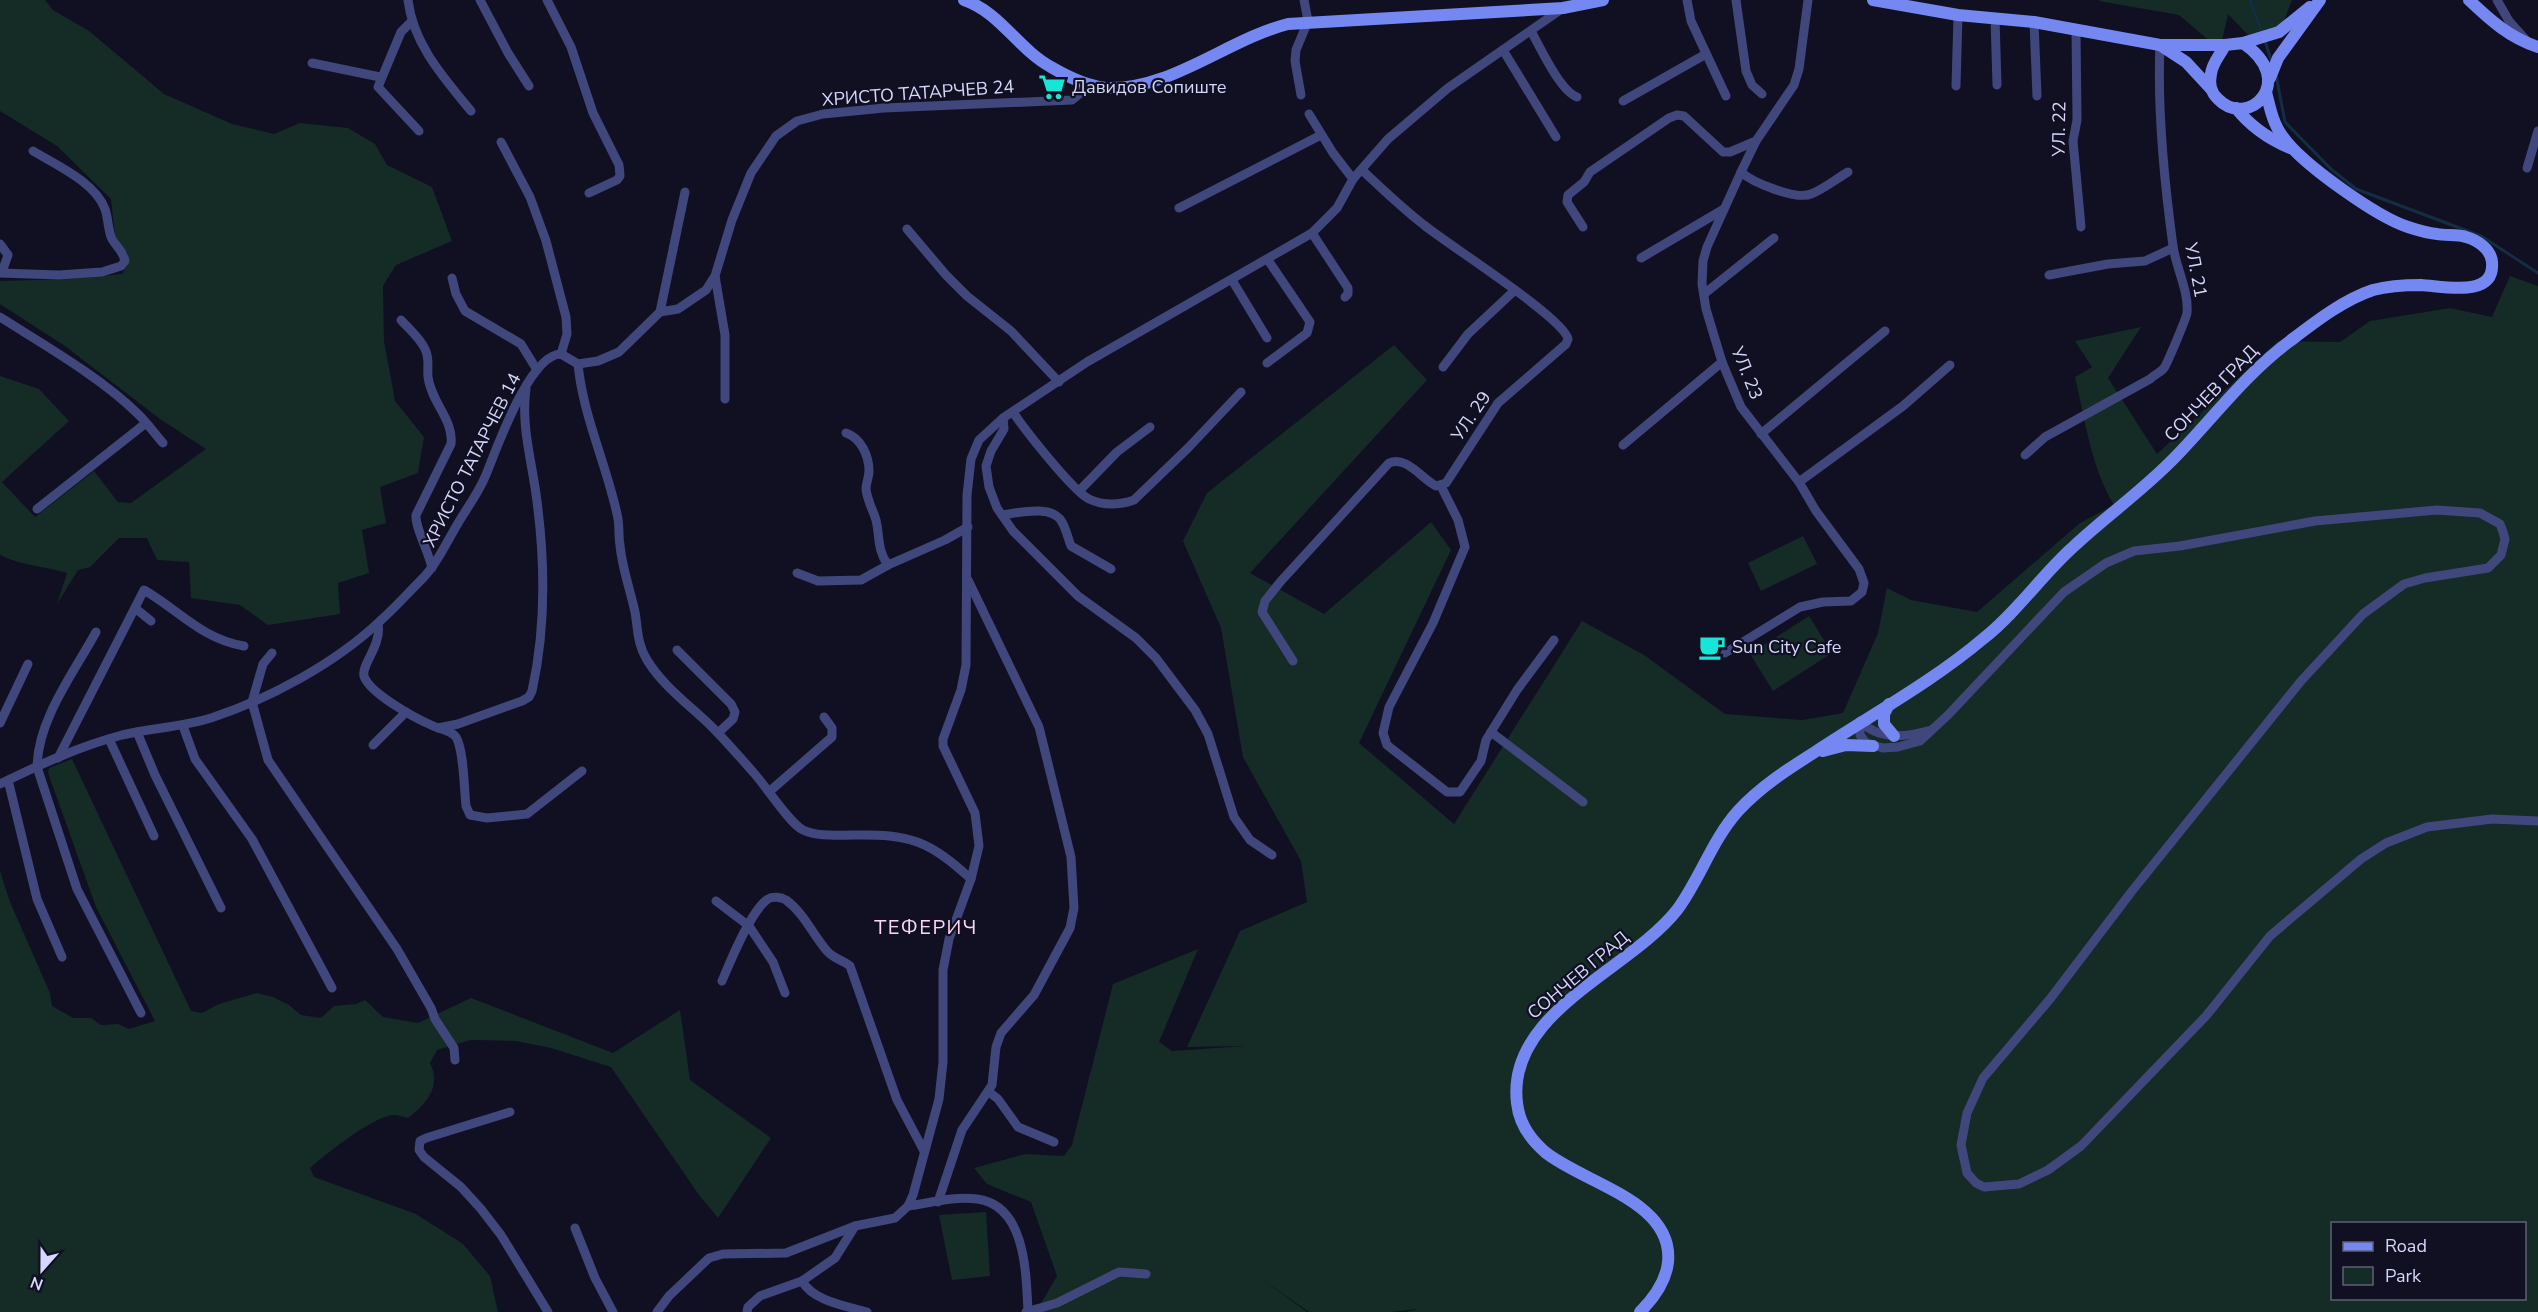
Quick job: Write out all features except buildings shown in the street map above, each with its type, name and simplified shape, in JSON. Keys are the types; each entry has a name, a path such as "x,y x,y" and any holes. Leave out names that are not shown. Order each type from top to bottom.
{"main road":[{"path":"964,0 987,12 1041,62 1067,77 1108,88 1143,83 1176,73 1272,28 1308,21 1563,8 1602,0"},
{"path":"1873,0 1958,15 2034,22 2160,45 2243,43 2279,32 2319,0"},
{"path":"2236,108 2257,103 2268,87 2273,66 2319,0"},
{"path":"2469,0 2489,20 2510,35 2534,46"},
{"path":"2243,43 2256,52 2266,66 2272,116 2286,142 2296,151"},
{"path":"2160,45 2186,62 2219,101 2236,108 2245,120 2264,134 2296,151"},
{"path":"2212,91 2210,84 2212,69 2225,45"},
{"name":"СОНЧЕВ ГРАД","path":"1640,1312 1656,1293 1667,1270 1666,1238 1658,1225 1643,1210 1553,1157 1527,1133 1517,1106 1515,1085 1523,1053 1548,1019 1646,942 1677,909 1720,833 1744,805 1784,771 1941,671 1987,636 2072,548 2178,455 2247,376 2286,343 2323,317 2359,296 2375,290 2418,285 2469,288 2484,283 2490,274 2492,264 2490,254 2482,244 2466,236 2436,234 2395,222 2319,172 2296,151"},
{"path":"1889,704 1884,714 1884,724 1894,736"},
{"path":"1810,754 1846,745 1873,746"}],"street":[{"path":"408,0 411,22 435,66 471,111"},
{"path":"480,0 493,28 529,86"},
{"path":"547,0 571,47 593,112 619,165 620,176 617,180 589,193"},
{"path":"1301,95 1295,61 1296,50 1308,21 1304,0"},
{"path":"1686,0 1690,21 1726,96"},
{"path":"1736,0 1746,70 1752,85 1762,94"},
{"name":"УЛ. 23","path":"1725,653 1800,607 1823,602 1851,601 1862,592 1864,583 1863,574 1816,511 1799,482 1741,407 1722,362 1706,309 1701,273 1703,261 1756,141 1794,85 1799,69 1808,0"},
{"path":"2497,0 2509,21 2534,46"},
{"path":"657,1312 693,1272 709,1258 723,1254 786,1253 855,1226 895,1218 908,1206 913,1195 939,1099 943,1062 943,970 955,919 977,862 978,827 968,795 943,746 943,739 964,677 969,476 973,453 979,440 1003,418 1087,362 1312,233 1336,208 1353,179 1388,139 1448,88 1563,8"},
{"path":"1956,87 1958,15"},
{"path":"1995,18 1997,85"},
{"path":"411,22 401,32 380,77 378,87 418,131"},
{"path":"2034,22 2037,96"},
{"path":"1531,31 1569,94 1576,97"},
{"name":"УЛ. 22","path":"2076,31 2077,120 2073,141 2081,227"},
{"name":"УЛ. 21","path":"2025,455 2044,437 2150,379 2165,367 2173,345 2184,327 2187,312 2173,248 2159,76 2160,45"},
{"path":"1503,50 1556,137"},
{"path":"1623,101 1706,54"},
{"path":"312,63 380,77"},
{"name":"ХРИСТО ТАТАРЧЕВ 24","path":"578,364 598,361 619,352 630,344 649,321 660,312 678,309 698,297 715,276 732,220 751,173 776,136 797,121 823,114 884,108 1072,100 1090,85"},
{"path":"1309,114 1321,135 1353,179"},
{"path":"1583,227 1568,202 1568,195 1584,182 1590,172 1669,118 1677,115 1684,116 1722,152 1730,152 1756,141"},
{"path":"2527,168 2538,131"},
{"path":"1179,208 1321,135"},
{"path":"501,142 530,197 558,284 566,317 567,334 561,354 578,364 580,388 616,509 620,545 642,650 658,676 718,734 770,791 801,830 832,836 892,835 922,842 948,858 971,879"},
{"path":"0,244 8,255 1,272 58,275 102,272 122,266 125,261 123,252 112,239 105,207 78,177 33,151"},
{"name":"УЛ. 29","path":"1362,170 1398,205 1515,290 1563,329 1568,339 1566,344 1498,403 1453,474 1440,486"},
{"path":"1741,172 1752,181 1802,196 1812,194 1848,172"},
{"path":"660,312 685,192"},
{"path":"1641,258 1726,208"},
{"path":"907,229 946,275 967,296 1011,331 1059,382"},
{"path":"1312,233 1348,288 1348,294 1345,297"},
{"path":"1704,294 1774,238"},
{"path":"2049,275 2108,264 2145,261 2173,248"},
{"path":"1267,363 1307,333 1310,322 1268,260"},
{"path":"715,276 724,335 725,399"},
{"path":"452,278 456,294 465,311 521,344 537,370"},
{"path":"1232,280 1267,338"},
{"path":"1443,367 1468,334 1515,290"},
{"path":"0,317 61,355 130,408 163,443"},
{"path":"401,320 424,347 429,364 428,377 434,398 452,432 451,444 416,515 416,521 430,554 432,568"},
{"path":"1761,434 1885,330"},
{"name":"ХРИСТО ТАТАРЧЕВ 14","path":"4,782 109,739 137,732 183,726 252,702 292,684 378,624 438,562 485,477 497,443 526,387 548,358 554,354 561,354"},
{"path":"1623,445 1722,362"},
{"path":"1799,482 1903,406 1950,365"},
{"path":"438,728 458,724 522,701 530,697 532,691 540,629 542,568 536,494 524,428 526,387"},
{"path":"1013,412 1034,441 1088,498 1107,504 1124,503 1134,500 1188,448 1240,392"},
{"path":"1003,418 1004,429 991,451 986,466 989,487 1002,515 1012,531 1078,596 1136,638 1156,658 1196,710 1208,734 1234,816 1250,840 1272,855"},
{"path":"37,509 146,423"},
{"path":"1080,490 1117,452 1150,427"},
{"path":"846,433 854,436 860,442 866,457 869,469 866,487 876,520 880,555 888,565"},
{"path":"1293,661 1262,612 1265,601 1281,580 1389,463 1401,461 1432,484 1440,486 1458,520 1465,547 1433,623 1389,707 1383,733 1387,745 1447,792 1455,794 1460,792 1477,768 1486,740 1517,690 1554,640"},
{"path":"1860,721 1860,735 1873,746 1890,748 1911,744 1924,738 2064,592 2106,563 2134,551 2180,546 2315,521 2437,510 2480,513 2500,524 2503,532 2505,539 2501,555 2488,568 2425,578 2404,585 2374,604 2363,614 2301,681 2132,891 2050,999 1983,1078 1967,1113 1961,1145 1967,1173 1976,1183 1984,1187 2008,1186 2031,1179 2063,1161 2081,1146 2206,1016 2270,936 2361,859 2386,843 2427,827 2492,819 2538,821"},
{"path":"1002,515 1027,511 1056,515 1062,521 1071,546 1111,569"},
{"path":"797,573 818,581 861,580 968,527"},
{"path":"938,1202 962,1130 989,1092 1001,1033 1034,994 1070,928 1074,908 1071,857 1039,727 967,577"},
{"path":"58,758 144,590 177,611 200,631 217,639 244,646"},
{"path":"135,608 151,621"},
{"path":"378,624 378,640 364,675 370,685 406,712 453,734 458,742 468,812 475,817 527,814 582,771"},
{"path":"96,632 50,717 38,748 37,767 78,889 141,1013"},
{"path":"676,650 731,704 735,712 733,719 718,734"},
{"path":"272,653 263,664 252,702 264,750 273,770 397,948 435,1019 454,1048 454,1060"},
{"path":"0,723 28,664"},
{"path":"373,745 406,712"},
{"path":"770,791 832,737 832,728 824,717"},
{"path":"1860,721 1874,731 1894,736 1910,736 1931,730"},
{"path":"183,726 195,759 252,839 332,987"},
{"path":"137,732 159,785 221,908"},
{"path":"1491,732 1583,802"},
{"path":"109,739 154,836"},
{"path":"4,782 37,899 62,957"},
{"path":"722,981 739,942 768,899 779,897 797,911 827,951 837,960 850,966 897,1100 924,1151"},
{"path":"716,901 749,926 773,962 785,993"},
{"path":"989,1092 998,1100 1018,1127 1054,1142"},
{"path":"510,1112 426,1138 420,1141 419,1150 424,1157 441,1168 461,1186 481,1209 501,1235 548,1312"},
{"path":"908,1206 979,1199 1007,1214 1022,1253 1027,1312 1057,1303 1119,1272 1146,1274"},
{"path":"747,1312 748,1307 760,1296 802,1281 819,1272 835,1258 855,1226"},
{"path":"575,1228 595,1278 613,1312"},
{"path":"802,1281 806,1289 818,1296 867,1312"}],"green space":[{"path":"0,0 45,0 53,10 89,31 164,94 232,124 274,134 300,123 348,128 375,144 387,165 432,187 452,241 396,265 383,286 384,341 395,401 424,437 418,473 380,487 386,523 362,530 369,573 338,583 340,614 268,625 240,605 191,598 189,562 157,560 147,538 119,538 90,567 78,570 57,604 67,573 0,555 0,376 39,389 69,421 2,482 35,517 94,471 118,502 131,503 206,449 160,419 65,346 0,304 0,281 71,279 122,274 128,264 128,254 115,236 111,199 57,146 0,111"},
{"path":"2292,0 2282,26 2249,36 2228,14 2220,50 2179,15 2099,1"},
{"path":"2510,276 2538,286 2538,1312 1406,1312 1417,1309 1391,1312 1309,1312 1257,1276 1307,1312 1036,1312 1057,1276 1031,1202 987,1184 974,1168 1025,1154 1064,1156 1072,1145 1113,984 1198,949 1159,1042 1172,1051 1246,1046 1187,1047 1240,931 1307,902 1301,861 1243,757 1221,628 1183,541 1207,493 1394,345 1427,380 1250,573 1324,614 1431,522 1451,550 1359,743 1454,824 1582,621 1644,655 1725,714 1802,720 1843,713 1878,633 1887,588 1911,600 1977,612 2080,523 2114,505 2094,459 2075,377 2092,367 2075,341 2141,327 2108,378 2157,454 2278,341 2340,342 2370,321 2450,308 2492,317"},
{"path":"1803,536 1817,564 1761,591 1748,563"},
{"path":"1809,616 1832,653 1773,691 1750,654"},
{"path":"72,759 191,1011 202,1013 219,1004 257,993 273,997 289,1005 301,1015 321,1018 334,1006 356,1004 365,1000 383,1017 418,1023 471,998 613,1053 680,1010 690,1080 771,1138 718,1218 699,1195 611,1067 551,1048 516,1041 470,1040 437,1050 430,1063 434,1080 433,1087 426,1101 408,1118 394,1115 374,1122 350,1137 310,1168 314,1177 416,1214 463,1244 490,1276 498,1312 0,1312 0,871 10,902 50,993 52,1006 73,1018 91,1018 101,1025 118,1024 129,1029 155,1021 96,907 48,773 49,768"},
{"path":"986,1212 990,1276 952,1280 939,1215"}],"waterway":[{"path":"2250,0 2263,35"},
{"path":"2265,41 2272,63"},
{"path":"2276,75 2285,122 2331,169 2356,189 2481,236 2538,273"}],"place":[{"name":"Давидов Сопиште","path":"1052,87"},
{"name":"Sun City Cafe","path":"1712,647"}],"district":[{"name":"ТЕФЕРИЧ","path":"926,927"}]}
